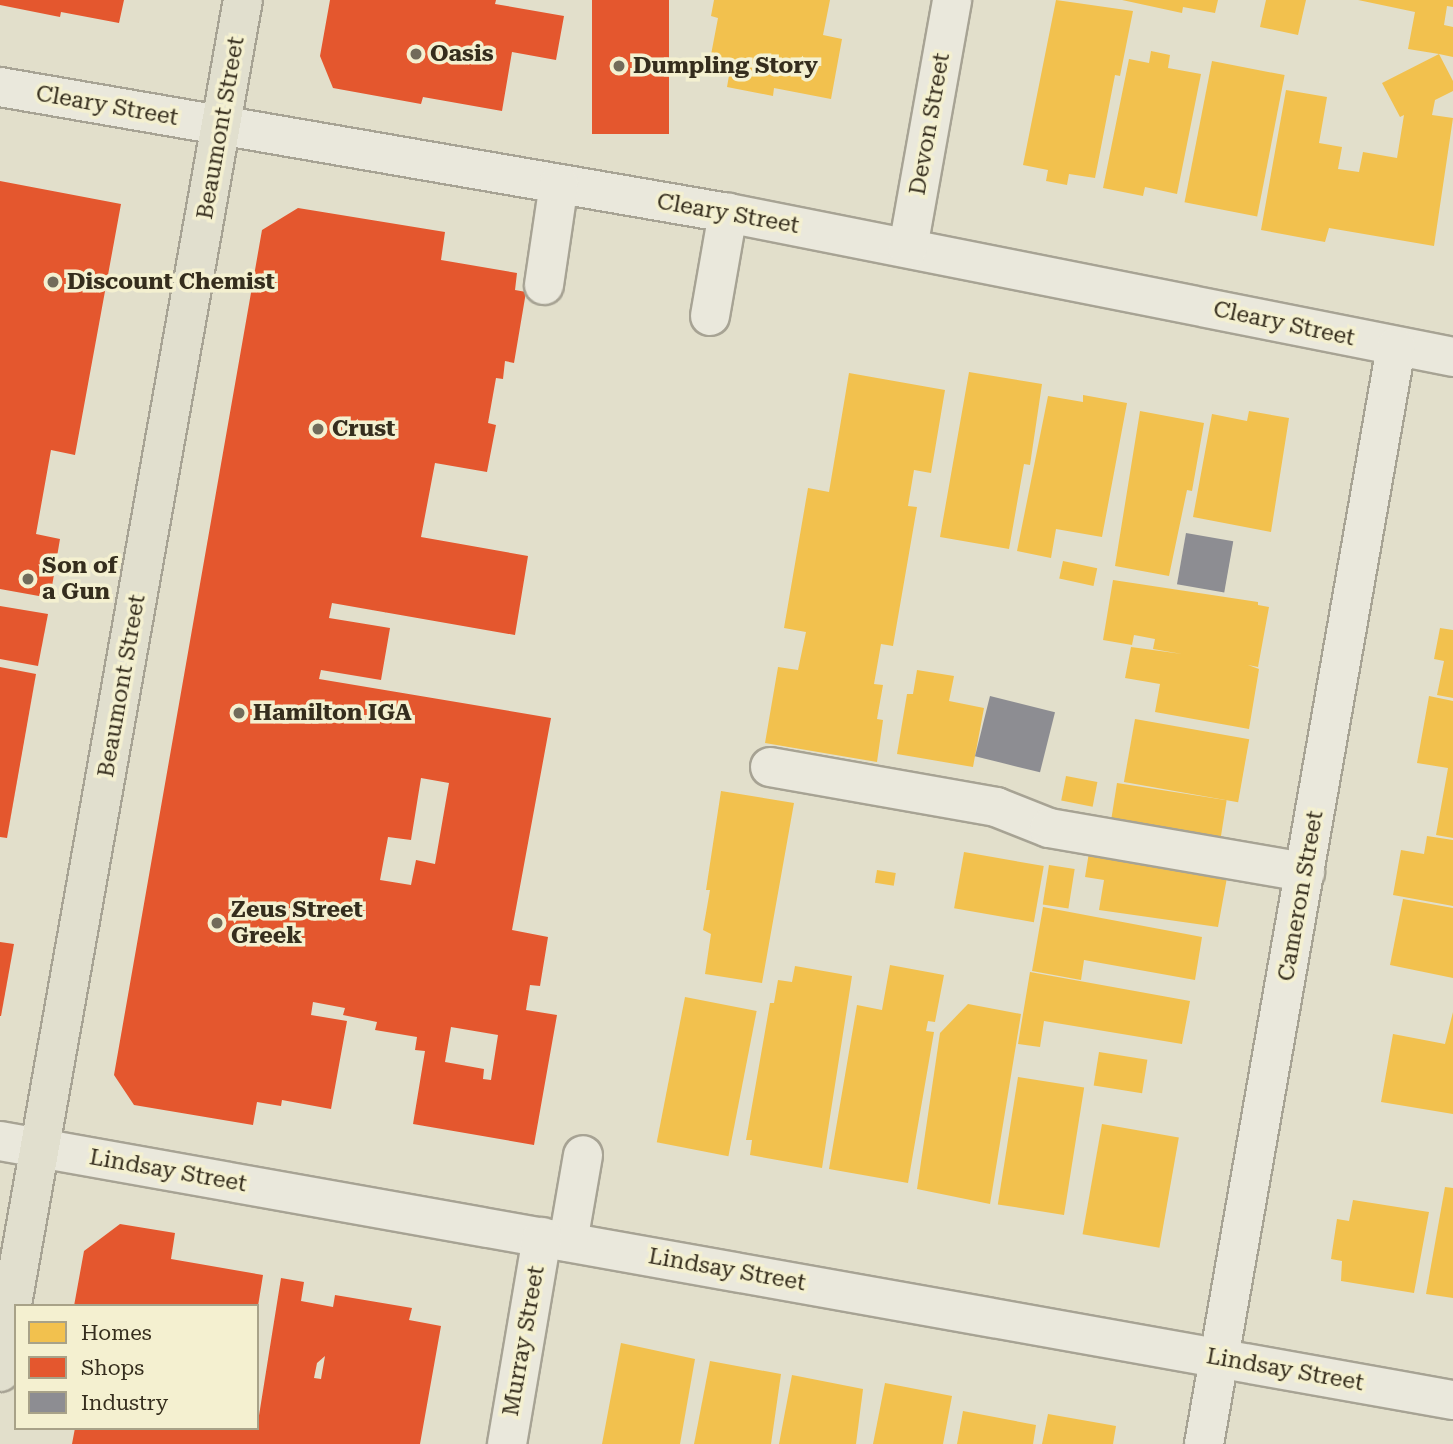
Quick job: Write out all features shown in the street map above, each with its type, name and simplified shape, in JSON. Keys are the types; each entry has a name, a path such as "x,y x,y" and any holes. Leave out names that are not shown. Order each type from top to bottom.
{"main road":[{"name":"Beaumont Street","path":"0,1372 243,0"}],"street":[{"name":"Devon Street","path":"908,247 952,0"},
{"name":"Cleary Street","path":"0,87 908,247 1453,358"},
{"path":"544,285 559,184"},
{"path":"710,316 728,214"},
{"name":"Cameron Street","path":"1204,1444 1396,347"},
{"path":"770,767 996,807 1049,828 1306,872"},
{"name":"Lindsay Street","path":"0,1141 1453,1400"},
{"name":"Murray Street","path":"506,1444 555,1239 583,1155"}],"building: Homes":[{"path":"714,0 830,0 823,35 842,39 831,99 774,88 773,96 727,87 731,64 710,60 718,18 711,16"},
{"path":"1056,0 1133,11 1120,76 1115,75 1095,178 1069,174 1067,185 1046,181 1048,170 1023,165"},
{"path":"1122,0 1218,0 1215,13 1183,7 1182,13"},
{"path":"1266,0 1306,0 1298,35 1260,27"},
{"path":"1358,0 1453,0 1453,7 1447,6 1444,25 1453,27 1453,57 1408,49 1415,12"},
{"path":"1151,51 1170,55 1168,68 1201,74 1177,194 1145,187 1143,196 1103,188 1129,59 1149,63"},
{"path":"1439,54 1453,81 1453,91 1435,100 1432,115 1453,118 1434,246 1329,228 1325,242 1261,230 1286,90 1327,97 1319,143 1342,147 1338,169 1359,172 1363,152 1397,158 1404,115 1400,117 1382,83"},
{"path":"1212,61 1285,75 1257,216 1185,202"},
{"path":"969,372 1042,384 1030,465 1024,464 1009,549 940,537"},
{"path":"849,373 945,390 931,473 914,470 908,506 917,507 893,646 881,644 874,684 883,685 877,719 883,720 877,762 765,743 778,667 798,670 806,632 784,628 808,488 829,492"},
{"path":"1083,395 1127,403 1102,537 1056,529 1051,558 1017,551 1048,396 1083,402"},
{"path":"1140,411 1204,423 1192,491 1187,490 1169,576 1115,566"},
{"path":"1249,411 1289,418 1271,532 1193,517 1212,414 1247,421"},
{"path":"1063,561 1097,568 1093,586 1059,579"},
{"path":"1113,580 1258,602 1258,605 1269,607 1258,667 1248,665 1259,669 1249,729 1155,712 1160,684 1125,678 1131,647 1182,654 1153,649 1155,639 1134,635 1132,645 1103,640"},
{"path":"1440,628 1453,630 1453,698 1437,695 1444,661 1434,659"},
{"path":"917,670 954,676 949,701 984,708 973,767 897,754 907,694 913,694"},
{"path":"1429,696 1453,701 1453,838 1436,835 1448,768 1417,763"},
{"path":"1135,719 1249,739 1238,802 1124,782"},
{"path":"1066,776 1097,782 1093,807 1061,801"},
{"path":"1117,783 1227,800 1220,845 1110,827"},
{"path":"721,791 794,803 762,983 705,974 711,934 703,930 710,890 706,890"},
{"path":"1427,836 1453,840 1453,906 1393,895 1401,850 1424,854"},
{"path":"1090,846 1228,872 1218,927 1099,910 1104,880 1085,877"},
{"path":"964,852 1044,866 1034,922 954,908"},
{"path":"1049,865 1075,869 1068,909 1043,905"},
{"path":"877,870 896,873 894,886 875,883"},
{"path":"1403,899 1453,908 1453,978 1390,965"},
{"path":"1043,907 1202,937 1195,980 1084,960 1081,980 1032,971"},
{"path":"890,965 944,975 935,1022 928,1021 926,1031 934,1032 908,1183 829,1169 857,1005 882,1010"},
{"path":"795,966 852,976 822,1168 750,1155 752,1140 746,1140 770,1003 774,1003 778,980 792,982"},
{"path":"1030,972 1190,1001 1182,1044 1044,1021 1040,1047 1018,1044"},
{"path":"685,997 757,1011 728,1156 657,1142"},
{"path":"968,1004 1021,1014 990,1204 917,1189 940,1033"},
{"path":"1453,1012 1453,1114 1381,1102 1393,1034 1445,1044"},
{"path":"1099,1052 1147,1060 1142,1093 1094,1086"},
{"path":"1018,1077 1084,1087 1064,1215 998,1204"},
{"path":"1102,1124 1179,1138 1159,1248 1083,1234"},
{"path":"1445,1187 1453,1188 1453,1298 1426,1294"},
{"path":"1353,1200 1429,1212 1414,1293 1341,1281 1342,1261 1331,1259 1337,1219 1349,1221"},
{"path":"621,1343 695,1359 680,1444 602,1444"},
{"path":"710,1361 781,1374 771,1444 694,1444"},
{"path":"792,1375 863,1389 856,1444 779,1444"},
{"path":"885,1383 952,1396 943,1444 873,1444"},
{"path":"963,1411 1036,1425 1033,1444 957,1444"},
{"path":"1048,1414 1116,1426 1113,1444 1042,1444"}],"building: Shops":[{"path":"0,0 124,0 119,23 61,12 60,17 0,5"},
{"name":"Oasis","path":"330,0 496,0 495,4 564,16 556,60 512,52 502,111 423,97 421,104 333,88 320,56"},
{"name":"Dumpling Story","path":"592,0 669,0 669,134 592,134"},
{"path":"0,181 121,204 75,455 51,450 36,534 60,539 50,598 0,589"},
{"path":"298,208 445,232 441,260 517,273 515,290 526,292 514,363 505,361 503,379 496,378 488,423 496,425 487,472 435,463 421,537 528,556 515,635 332,603 329,618 390,628 381,680 321,670 319,679 551,718 512,930 548,937 540,986 530,985 526,1010 557,1015 534,1145 413,1124 425,1051 415,1050 417,1037 375,1030 377,1022 343,1015 345,1008 313,1002 311,1015 347,1021 331,1109 282,1100 281,1106 257,1102 253,1125 134,1105 114,1075 262,230","holes":["421,778 449,783 435,864 416,860 411,885 380,880 388,837 411,840","451,1027 498,1035 491,1080 483,1079 484,1069 445,1062"]},
{"path":"0,606 48,614 38,666 0,659"},
{"path":"0,667 36,674 7,838 0,837"},
{"path":"0,942 14,944 1,1016 0,1016"},
{"path":"120,1224 175,1233 171,1259 263,1275 258,1304 74,1304 84,1251"},
{"path":"281,1278 304,1282 301,1301 333,1307 335,1295 412,1308 409,1320 441,1326 420,1444 72,1444 75,1430 259,1430","holes":["325,1356 321,1379 314,1378 317,1363"]}],"building: Industry":[{"path":"1186,533 1233,541 1224,593 1177,584"},
{"path":"990,696 1055,712 1040,772 975,756"}],"place":[{"name":"Oasis","path":"416,54"},
{"name":"Dumpling Story","path":"619,66"},
{"name":"Discount Chemist","path":"53,282"},
{"name":"Crust","path":"318,429"},
{"name":"Son of a Gun","path":"28,579"},
{"name":"Hamilton IGA","path":"239,713"},
{"name":"Zeus Street Greek","path":"217,923"}]}
